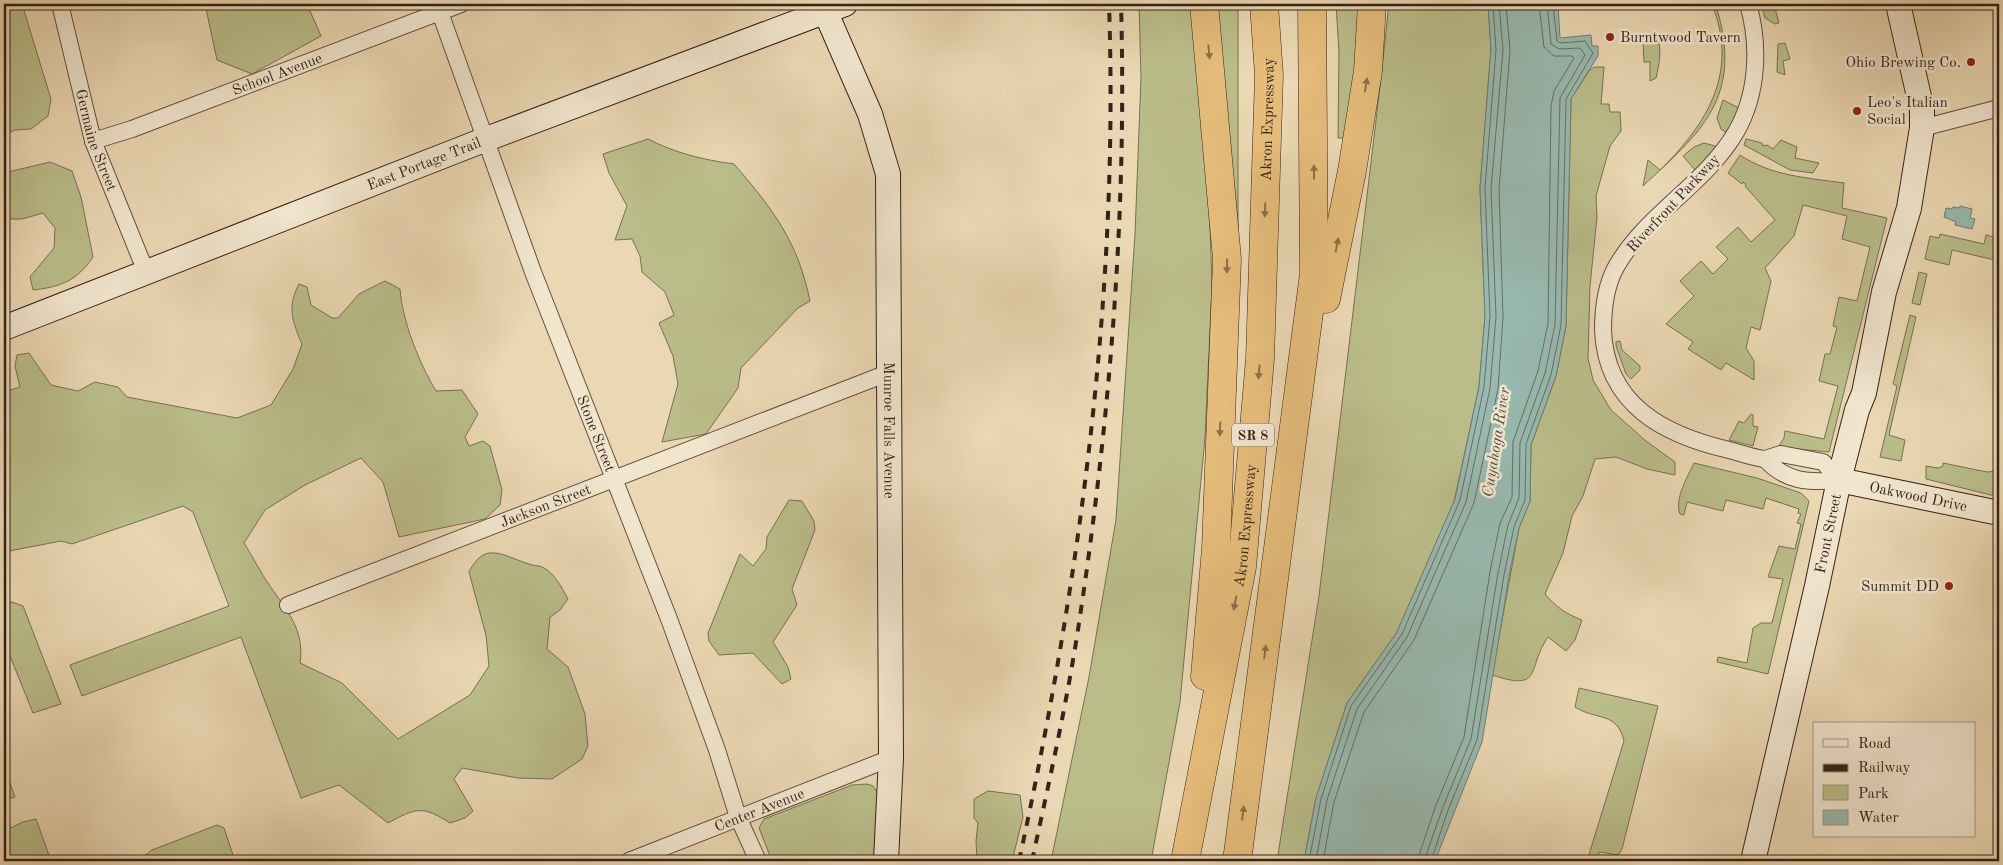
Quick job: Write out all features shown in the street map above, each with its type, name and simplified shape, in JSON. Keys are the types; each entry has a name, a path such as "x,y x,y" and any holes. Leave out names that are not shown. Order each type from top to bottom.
{"highway":[{"path":"1194,817 1216,549 1227,260 1204,4"},
{"name":"Akron Expressway","path":"1186,861 1242,567 1244,547 1260,350 1270,75 1264,4"},
{"name":"SR 8","path":"1236,861 1314,274 1312,4"},
{"path":"1280,533 1352,171 1368,71 1372,4"}],"street":[{"name":"Germaine Street","path":"60,4 93,141 146,272"},
{"name":"School Avenue","path":"93,141 132,129 438,8 461,4"},
{"name":"Riverfront Parkway","path":"1748,4 1756,51 1748,103 1736,131 1715,162 1642,232 1615,268 1605,305 1604,339 1612,369 1624,392 1652,420 1690,440 1765,459 1781,454 1823,462 1839,480"},
{"name":"Front Street","path":"1753,861 1817,586 1839,480 1857,410 1864,394 1884,292 1909,208 1922,128 1922,110 1898,4"},
{"name":"East Portage Trail","path":"4,328 831,6"},
{"name":"Munroe Falls Avenue","path":"831,6 870,114 888,174 891,758 886,861"},
{"name":"Stone Street","path":"438,8 484,140 717,750 738,816 758,861"},
{"path":"1922,128 1999,108"},
{"name":"Jackson Street","path":"288,605 888,373"},
{"name":"Riverfront Parkway","path":"1765,459 1776,472 1812,483 1839,480"},
{"name":"Oakwood Drive","path":"1839,480 1999,513"},
{"name":"Center Avenue","path":"628,861 738,816 891,758"}],"green space":[{"path":"4,4 22,4 51,99 48,116 31,129 15,130 4,135"},
{"path":"205,4 307,4 321,36 252,74 217,60"},
{"path":"1139,4 1194,4 1207,140 1212,285 1205,438 1180,702 1151,861 1051,861 1089,677 1116,520 1135,234 1141,78"},
{"path":"1216,4 1238,4 1238,227"},
{"path":"1336,4 1362,4 1347,138 1338,138 1339,52"},
{"path":"1389,4 1488,4 1491,49 1480,188 1485,316 1479,387 1454,502 1397,632 1347,703 1316,798 1304,861 1277,861 1319,596"},
{"path":"1712,4 1715,4 1717,9 1724,40 1725,67 1720,90 1712,111 1699,130 1664,167 1643,186 1648,160 1660,170 1692,134 1705,115 1714,95 1720,74 1722,52 1719,29"},
{"path":"1761,4 1774,4 1779,23 1775,24 1765,18"},
{"path":"1656,35 1660,51 1659,62 1656,78 1650,81 1650,62 1644,62 1643,42"},
{"path":"1785,43 1790,59 1783,61 1785,75 1777,72 1778,44"},
{"path":"1594,67 1604,67 1601,104 1609,104 1610,112 1620,112 1621,131 1610,146 1596,196 1597,217 1590,286 1588,358 1593,380 1611,410 1646,441 1675,462 1675,475 1647,469 1616,457 1595,459 1583,496 1572,516 1563,553 1545,594 1562,610 1582,620 1575,640 1566,651 1548,637 1527,679 1520,681 1508,680 1492,675 1519,528 1530,501 1531,445 1556,376 1566,326 1571,99 1589,71"},
{"path":"1723,100 1739,108 1727,133 1721,129 1717,118"},
{"path":"648,139 690,155 734,164 761,196 782,227 799,261 810,301 798,308 741,368 738,388 706,434 662,442 678,384 673,356 659,323 674,315 665,292 642,272 640,256 632,239 615,240 627,206 609,173 603,154"},
{"path":"1746,139 1762,143 1763,146 1767,145 1773,149 1781,140 1797,147 1795,158 1819,163 1813,173 1790,170 1744,145"},
{"path":"1704,143 1715,146 1717,149 1695,170 1683,156 1694,147"},
{"path":"1740,155 1764,168 1777,172 1844,183 1842,208 1887,218 1829,452 1778,447 1784,438 1785,431 1824,439 1838,386 1819,381 1825,354 1830,354 1837,327 1833,326 1839,297 1857,301 1870,247 1842,239 1847,216 1803,205 1794,236 1765,268 1771,281 1760,330 1751,327 1746,348 1754,361 1754,380 1726,363 1721,370 1688,349 1693,342 1666,324 1694,296 1680,281 1701,261 1713,274 1728,259 1716,247 1738,227 1751,242 1775,220 1745,186 1746,184 1743,182 1742,184 1728,173"},
{"path":"50,162 72,171 81,197 93,257 81,272 60,285 33,290 30,277 54,248 55,228 43,213 22,219 4,219 4,173"},
{"path":"1940,234 1984,244 1986,235 1998,238 1999,236 1999,261 1952,250 1949,265 1925,259 1930,236 1939,238"},
{"path":"1919,272 1927,274 1920,305 1912,303"},
{"path":"385,281 400,289 404,314 412,341 423,368 436,391 462,390 478,414 465,437 469,446 483,441 490,446 502,490 500,505 485,519 399,537 383,482 361,458 305,485 265,510 244,543 293,622 300,641 300,663 342,683 398,739 470,695 489,666 486,635 469,572 481,556 495,553 542,567 552,574 558,582 568,599 560,610 550,617 547,649 568,667 585,714 588,746 582,759 552,779 518,778 462,768 454,779 473,811 465,818 450,823 432,813 419,811 406,814 388,823 339,785 301,798 241,637 82,696 70,665 229,606 193,512 183,506 72,544 61,541 4,552 4,392 20,387 15,366 17,355 29,353 51,385 78,391 95,382 118,387 127,397 237,418 271,405 293,369 302,344 292,314 293,300 299,284 307,287 311,305 332,318 338,318 359,294"},
{"path":"1910,315 1916,317 1889,435 1905,440 1901,461 1880,457 1897,386 1893,384"},
{"path":"1620,341 1622,350 1640,366 1640,370 1631,379 1626,374 1616,346 1616,342"},
{"path":"1751,414 1753,415 1753,426 1758,427 1753,446 1729,440 1739,421 1744,423"},
{"path":"1694,463 1757,478 1801,493 1809,501 1768,674 1717,662 1718,657 1747,663 1753,628 1761,623 1772,623 1783,579 1768,577 1779,546 1795,549 1801,524 1797,523 1801,514 1798,513 1799,509 1766,498 1763,509 1726,500 1723,511 1687,502 1684,515 1680,514 1680,495"},
{"path":"1943,463 1987,472 1999,471 1999,497 1926,479 1926,466 1938,468 1943,466"},
{"path":"789,500 802,501 814,521 815,530 792,589 797,605 773,642 788,667 791,679 782,684 753,653 719,655 709,641 708,633 740,554 753,566 766,549 767,537"},
{"path":"12,602 23,606 61,704 33,713 10,656 4,658 4,604"},
{"path":"1579,688 1658,706 1622,849 1618,855 1599,852 1596,861 1587,861 1624,741 1621,731 1611,721 1575,707"},
{"path":"4,766 15,797 4,800"},
{"path":"867,784 873,786 878,793 876,861 772,861 759,828 764,819 852,785"},
{"path":"988,791 1020,795 1023,817 1012,861 977,861 976,841 978,823 974,818 974,799"},
{"path":"36,819 51,861 4,861 4,831 23,822"},
{"path":"217,825 224,828 235,861 138,861 152,850"}],"water":[{"name":"Cuyahoga River","path":"1488,4 1558,4 1560,38 1591,35 1592,46 1598,46 1598,56 1571,99 1566,326 1556,376 1531,445 1530,501 1519,528 1509,576 1482,742 1435,861 1304,861 1316,798 1347,703 1397,632 1455,499 1479,387 1485,316 1480,188 1491,49"},
{"path":"1960,206 1972,209 1970,218 1975,219 1972,229 1955,225 1956,222 1944,217 1946,208 1959,208"}],"railway":[{"path":"1019,861 1060,649 1091,435 1101,328 1108,220 1111,112 1109,4"},
{"path":"1032,861 1074,653 1090,546 1107,392 1119,237 1122,82 1121,4"}],"place":[{"name":"Burntwood Tavern","path":"1610,37"},
{"name":"Ohio Brewing Co.","path":"1971,62"},
{"name":"Leo's Italian Social","path":"1857,111"},
{"name":"Summit DD","path":"1949,586"}]}
